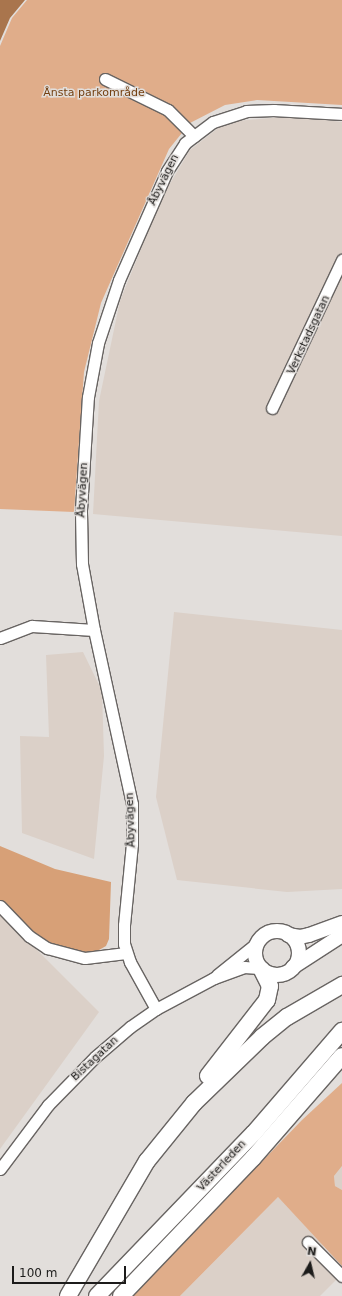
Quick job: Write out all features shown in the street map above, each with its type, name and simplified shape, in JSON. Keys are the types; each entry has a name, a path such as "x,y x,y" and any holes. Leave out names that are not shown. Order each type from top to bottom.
{"highway":[{"path":"68,1296 127,1194 168,1132 266,1000 270,986 261,969"},
{"path":"168,1132 220,1076 262,1037 288,1017 342,985"},
{"name":"Västerleden","path":"97,1296 254,1132 342,1031"},
{"name":"Västerleden","path":"121,1296 220,1193 342,1056"},
{"path":"299,1106 308,1105 342,1073"}],"main road":[{"path":"342,922 300,937 280,932 269,933 257,943 255,957 261,969 272,976 279,975 342,935"},
{"path":"288,934 294,939 298,948 298,958 293,967"}],"street":[{"path":"105,79 168,110 194,136"},
{"name":"Åbyvägen","path":"156,1009 126,953 123,936 133,824 130,786 94,630 82,564 81,523 88,398 95,357 114,292 167,171 178,151 212,122 246,111 274,110 342,114"},
{"name":"Verkstadsgatan","path":"272,408 325,301 342,260"},
{"path":"0,638 32,626 94,630"},
{"path":"0,906 29,936 47,948 85,958 126,953"},
{"name":"Bistagatan","path":"214,978 257,943"},
{"name":"Bistagatan","path":"0,1169 39,1116 68,1084 111,1043 156,1009 214,978 244,967 261,969"},
{"path":"308,1242 342,1276"}],"shaded area":[{"path":"0,0 25,0 10,18 0,41"},
{"path":"293,116 342,122 342,536 93,514 99,401 120,301 162,197 190,150 226,122"},
{"path":"174,612 342,630 342,889 287,892 177,880 156,797"},
{"path":"83,652 102,691 104,756 94,859 22,833 20,736 49,737 46,655"},
{"path":"0,846 55,869 111,882 109,939 106,946 92,954 61,949 39,938 0,901"},
{"path":"0,913 99,1012 0,1149"},
{"path":"342,1166 342,1190 335,1186 334,1176"},
{"path":"278,1197 322,1244 338,1278 320,1296 180,1296"}],"green space":[{"name":"Ånsta parkområde","path":"27,0 342,0 342,105 257,100 225,105 190,123 169,149 101,303 84,372 74,512 0,509 0,46 12,18"},
{"path":"342,1083 342,1166 334,1176 335,1186 342,1190 342,1266 278,1197 180,1296 132,1296 302,1120"}]}
